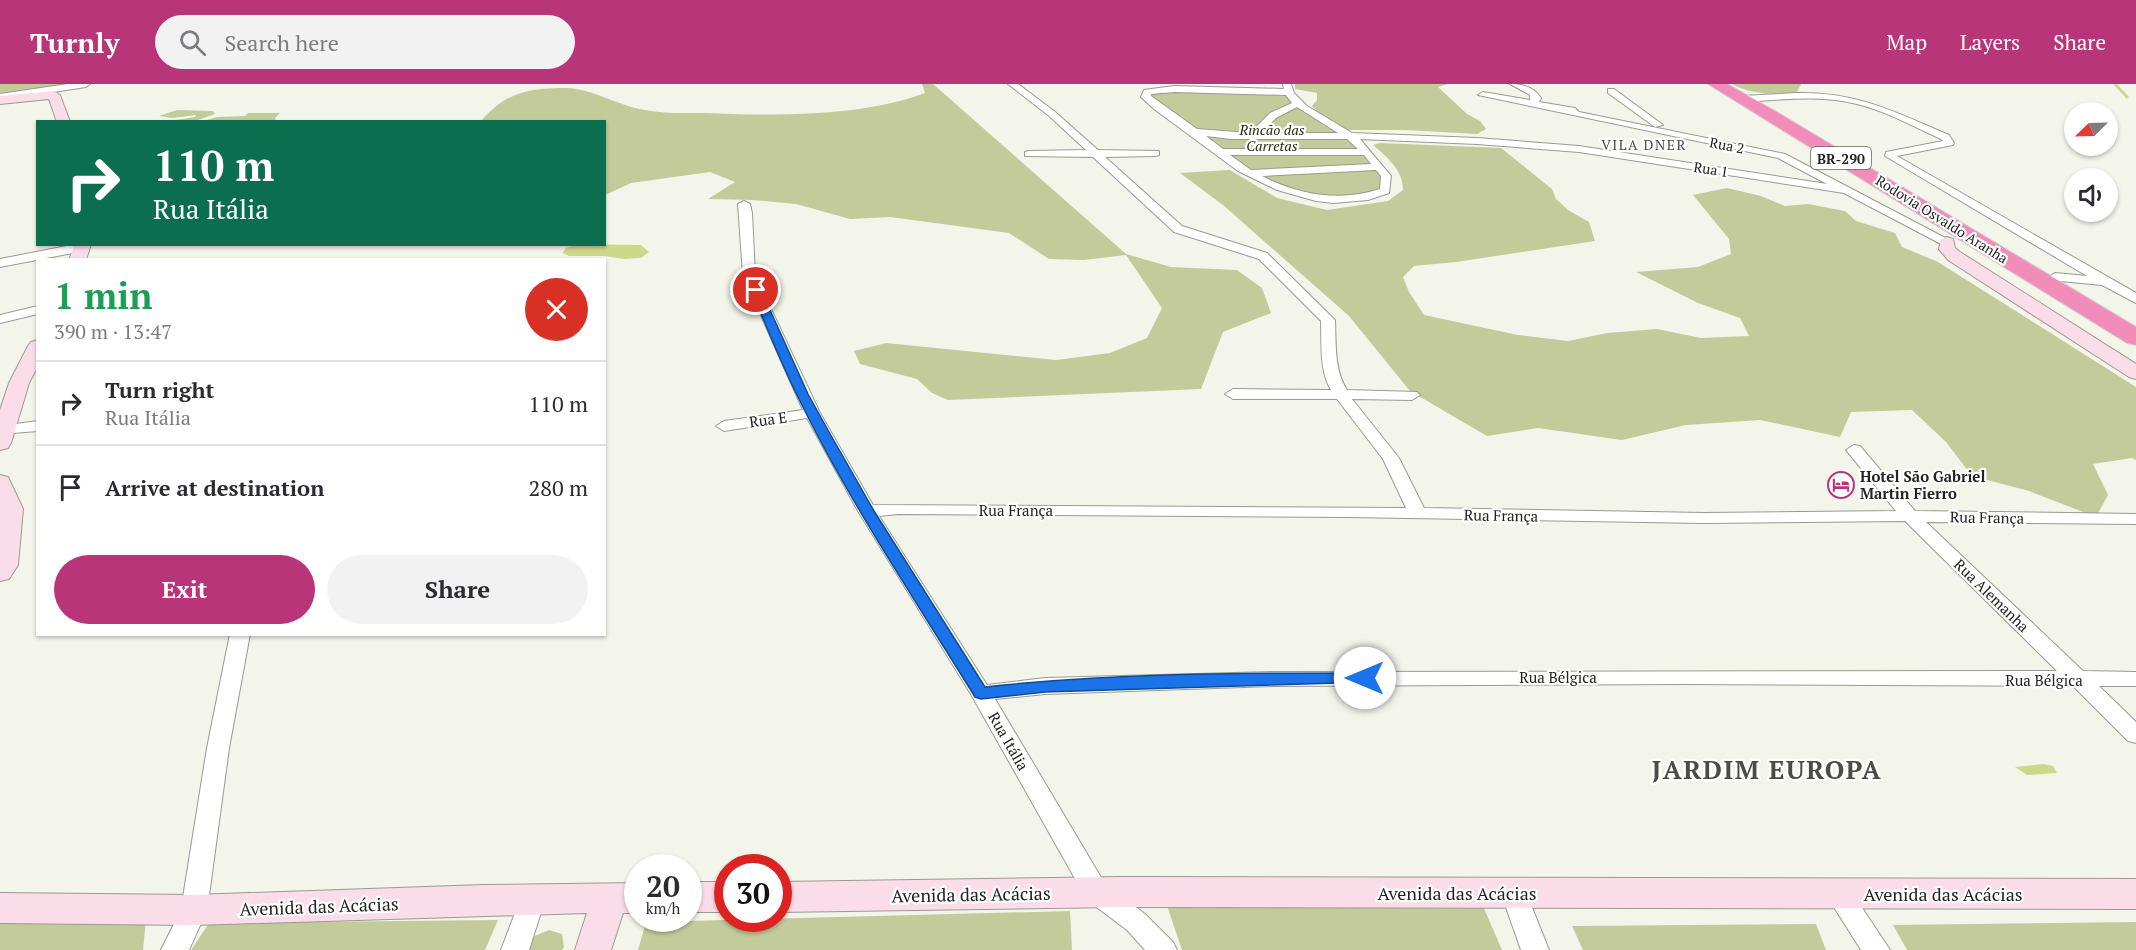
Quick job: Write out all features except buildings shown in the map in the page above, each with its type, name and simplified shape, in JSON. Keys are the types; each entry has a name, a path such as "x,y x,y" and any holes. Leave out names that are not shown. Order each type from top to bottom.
{"highway":[{"name":"Rodovia Osvaldo Aranha","path":"1716,84 2045,277 2136,338"},
{"path":"1967,232 2011,241 2054,255 2059,272 2045,277 1988,262 1947,243 1943,237 1946,234 1967,232"}],"street":[{"path":"0,99 58,92 86,84"},
{"path":"1012,84 1052,113 1093,153 1179,229 1263,256 1328,320 1329,362 1333,380 1391,458 1418,514"},
{"path":"1514,84 1533,93 1536,98 1534,103"},
{"path":"1288,88 1299,104 1350,136 1367,152 1386,176 1385,191 1373,196 1350,199 1320,198 1289,192 1250,173 1195,132 1154,106 1146,97 1147,93 1174,89 1288,88"},
{"path":"1611,91 1658,125"},
{"path":"58,92 64,120"},
{"name":"Rua 2","path":"1483,95 1760,145 1947,243"},
{"path":"1742,99 1848,98 1881,109 1945,137 1949,143 1890,154 1890,156 2054,255 2136,298"},
{"path":"1253,136 1268,117 1279,110 1299,104"},
{"name":"Rua 2","path":"1572,110 1571,113 1579,116 1781,156"},
{"name":"Rua 1","path":"1195,132 1231,136 1350,136 1478,141 1580,149 1842,190"},
{"path":"1215,148 1231,136"},
{"path":"1215,148 1367,152"},
{"path":"1029,154 1155,153"},
{"path":"1250,173 1379,166"},
{"name":"Rua Itália","path":"744,204 748,221 749,275 812,413 867,511 981,693 1096,892"},
{"path":"1947,243 1947,249 1954,256 2136,373"},
{"path":"0,263 81,250"},
{"path":"2045,277 2105,281"},
{"path":"0,319 36,310"},
{"path":"1,437 19,383 36,350"},
{"path":"1233,394 1412,395"},
{"name":"Rua E","path":"724,426 812,413"},
{"path":"1,437 36,427"},
{"name":"Rua Alemanha","path":"1854,450 1910,516 2136,735"},
{"path":"0,482 11,509 5,565 0,573"},
{"name":"Rua França","path":"867,511 921,509 1704,518 1910,516 2136,519"},
{"path":"175,950 195,910 218,748 240,636"},
{"name":"Rua Bélgica","path":"981,693 1045,686 1274,679 1697,677 2136,679"},
{"path":"1096,892 1136,922 1163,950"},
{"name":"Avenida das Acácias","path":"792,897 1096,892 2136,894"},
{"path":"1514,893 1535,950"},
{"path":"1838,894 1876,950"},
{"path":"593,950 624,898"},
{"name":"Avenida das Acácias","path":"0,908 195,910 624,898"},
{"path":"515,950 532,900"}],"green space":[{"path":"0,84 76,84 0,95"},
{"path":"922,84 933,84 1126,254 1171,267 1237,270 1262,288 1271,313 1223,332 1201,389 948,400 932,393 917,379 860,364 854,351 886,343 1056,360 1110,353 1147,338 1162,308 1126,255 1084,260 1049,259 1009,233 890,217 850,219 796,204 708,199 735,182 710,172 631,183 606,195 606,120 482,120 490,111 509,98 541,89 576,89 635,108 660,112 758,115 845,111 874,107 925,93"},
{"path":"1295,84 1448,84 1438,87 1467,114 1480,121 1486,129 1477,134 1405,130 1343,130 1321,116 1312,106 1317,100 1317,93 1295,89"},
{"path":"1732,84 1801,84 1797,92 1772,94 1740,88"},
{"name":"Rincão das Carretas","path":"1155,90 1288,92 1299,104 1350,136 1386,176 1385,191 1350,199 1289,192 1250,173 1154,106 1147,92"},
{"path":"177,110 213,111 215,114 198,120 176,120 196,115 172,118 159,116"},
{"path":"248,113 280,113 276,120 207,120 217,117 245,116"},
{"path":"1380,143 1501,148 1552,189 1556,199 1568,210 1589,222 1595,241 1414,266 1403,277 1409,292 1424,315 1518,335 1568,341 1607,333 1657,329 1701,338 1749,336 1740,318 1698,303 1636,272 1698,267 1731,254 1729,239 1693,195 1727,188 1761,196 1785,206 1808,204 1845,211 1856,221 1895,233 1902,247 1938,262 2136,387 2136,460 2132,458 2093,464 2108,495 2096,517 2029,491 1972,476 1946,442 1912,410 1851,412 1840,437 1760,420 1686,425 1622,440 1538,428 1487,436 1410,391 1349,316 1223,205 1180,173 1230,170 1277,198 1327,210 1388,201 1403,190 1400,176 1394,165 1373,145"},
{"path":"1166,903 1483,906 1502,950 1182,950"},
{"path":"1070,911 1072,950 638,950 643,932 702,932 702,921 714,920 714,932 792,932 792,918"},
{"path":"0,920 146,920 143,950 0,950"},
{"path":"498,920 485,950 191,950 209,923"},
{"path":"2136,922 2136,950 1907,950 1893,925"},
{"path":"1816,924 1826,950 1583,950 1572,926"},
{"path":"549,930 562,934 564,947 562,950 522,950 532,937"}],"shaded area":[{"path":"606,244 641,245 649,252 641,258 623,259 605,256 569,256 562,253 566,248"},
{"path":"2044,764 2053,766 2057,773 2027,775 2015,767"}],"waterway":[{"path":"2115,84 2127,97"}],"place":[{"name":"Hotel São Gabriel Martin Fierro","path":"1841,485"}],"district":[{"name":"VILA DNER","path":"1644,144"},
{"name":"JARDIM EUROPA","path":"1767,769"}],"route":[{"path":"756,290 812,413 867,511 981,693 1045,686 1365,678"}]}
